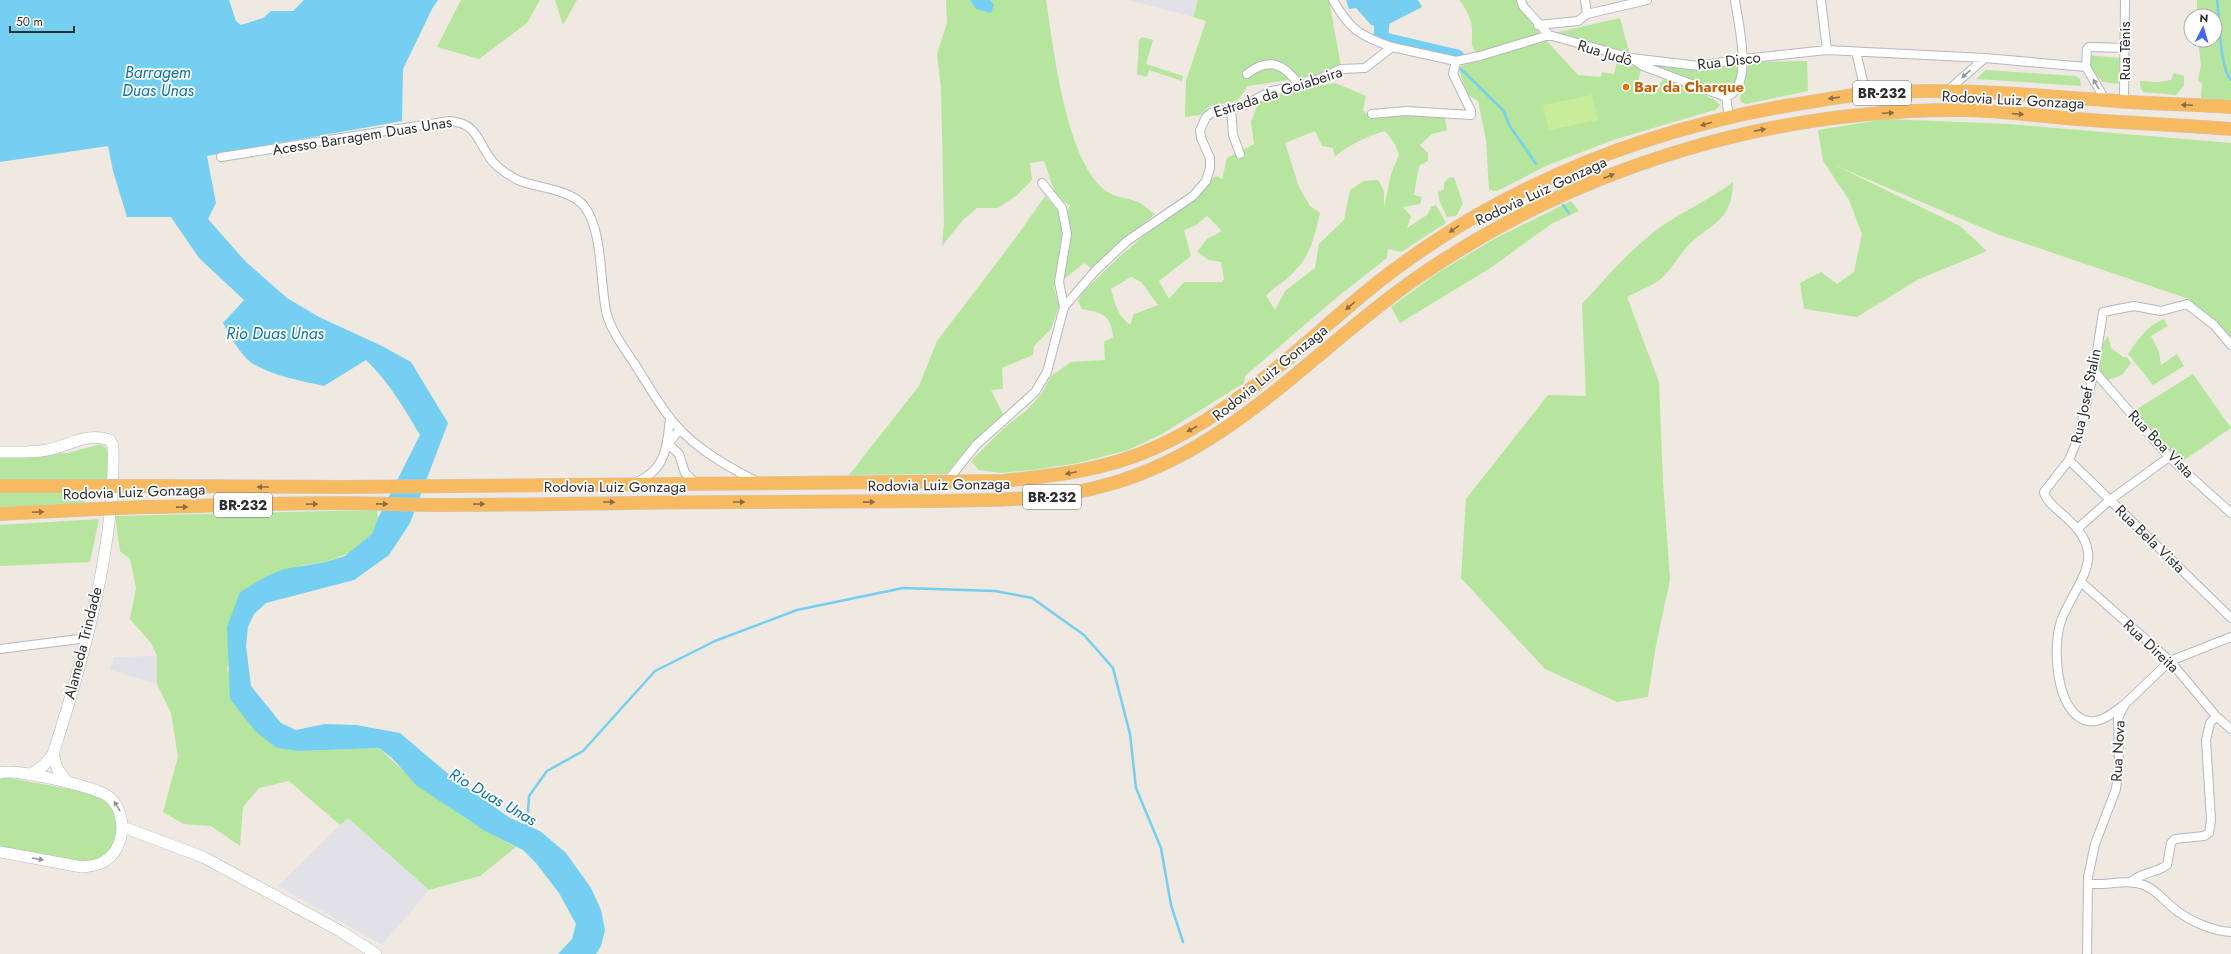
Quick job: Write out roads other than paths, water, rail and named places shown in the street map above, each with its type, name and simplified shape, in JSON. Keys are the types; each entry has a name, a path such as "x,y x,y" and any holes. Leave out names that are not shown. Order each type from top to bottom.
{"highway":[{"name":"Rodovia Luiz Gonzaga","path":"0,486 344,487 441,484 633,484 948,480 1002,481 1060,475 1096,468 1150,450 1221,412 1375,285 1456,228 1550,177 1632,144 1729,117 1866,94 1947,91 1995,92 2106,101 2228,107"},
{"name":"Rodovia Luiz Gonzaga","path":"0,514 143,507 343,503 440,505 587,502 974,502 1062,496 1111,484 1157,469 1207,442 1250,414 1356,324 1413,280 1459,250 1506,222 1532,209 1598,180 1654,158 1734,135 1863,115 1970,110 2229,129"}],"main road":[{"name":"Alameda Trindade","path":"0,452 45,451 87,437 95,436 110,440 113,446 114,455 108,532 87,638 53,754 44,765 30,775"},
{"path":"53,754 57,768 67,782"},
{"path":"0,773 30,775 67,782 108,795 115,802 121,814 122,827 115,851 108,859 95,865 82,867 0,852"},
{"path":"122,827 204,857 340,931 376,954"}],"street":[{"path":"1333,0 1342,16 1364,37 1392,46 1456,61 1480,56 1549,35"},
{"name":"Rua Judô","path":"1521,0 1523,6 1538,25 1549,35 1631,58 1644,66 1726,97"},
{"path":"1585,0 1587,14"},
{"path":"1538,25 1578,21 1587,14 1647,0"},
{"path":"1729,117 1726,97 1734,93 1740,82 1742,59 1735,0"},
{"path":"1821,0 1827,50"},
{"name":"Rua Tênis","path":"2124,0 2126,48 2124,101"},
{"name":"Estrada da Goiabeira","path":"948,480 976,445 1041,384 1047,372 1064,307 1095,271 1127,241 1193,196 1200,188 1210,168 1210,158 1201,138 1200,130 1206,117 1211,113 1245,105 1271,91 1308,84 1341,69 1365,68 1392,46"},
{"path":"2106,101 2086,67 2086,51 2089,47 2126,48"},
{"name":"Rua Disco","path":"1631,58 1699,66 1742,59 1827,50 1985,58 2086,67"},
{"path":"1856,52 1866,94"},
{"path":"1947,91 1985,58"},
{"path":"1372,114 1406,111 1471,114 1454,74 1456,61"},
{"path":"1247,74 1262,64 1278,65 1294,78 1299,85"},
{"path":"1231,109 1233,135 1240,154"},
{"name":"Acesso Barragem Duas Unas","path":"221,157 450,121 469,125 496,165 510,176 521,182 573,197 583,205 590,216 595,236 610,321 614,332 670,418 680,429 699,446 727,466 759,482"},
{"path":"1042,183 1062,208 1067,234 1059,282 1064,307"},
{"name":"Rua Josef Stalin","path":"2078,528 2045,496 2044,492 2069,460 2078,438 2094,371 2101,313 2106,310 2128,306 2161,311 2187,304 2214,325 2231,345"},
{"name":"Rua Boa Vista","path":"2094,371 2169,457 2231,513"},
{"path":"633,484 649,476 661,464 668,444 670,418"},
{"path":"668,444 680,429"},
{"path":"668,444 679,454 685,473 696,483"},
{"path":"2125,704 2097,721 2087,722 2076,717 2064,698 2058,664 2060,623 2068,602 2081,582 2087,565 2089,552 2085,540 2078,528 2110,500 2169,457"},
{"name":"Rua Bela Vista","path":"2069,460 2231,618"},
{"name":"Rua Direita","path":"2081,582 2170,662 2216,716 2231,728"},
{"name":"Rua Nova","path":"2087,954 2088,878 2095,844 2116,789 2118,764 2118,718 2125,704 2170,662 2231,636"},
{"path":"0,649 87,638"},
{"path":"2132,881 2138,876 2161,869 2167,865 2171,843 2175,839 2204,836 2209,833 2211,820 2206,740 2210,723 2216,716"},
{"path":"2088,878 2098,884 2132,881 2151,889 2177,912 2194,921 2213,929 2231,932"}],"water":[{"path":"0,0 229,0 236,21 241,25 263,18 271,11 293,11 304,0 438,0 432,9 403,69 402,121 207,156 216,203 208,219 246,262 287,298 319,317 382,346 411,362 448,423 410,523 389,555 354,580 266,603 254,614 248,627 246,646 251,686 281,723 296,730 325,724 356,725 400,733 453,778 510,818 540,831 566,853 591,888 601,910 605,930 601,946 596,954 558,954 572,939 576,924 559,893 536,863 523,850 485,831 417,786 392,758 379,748 299,751 277,748 256,732 230,699 227,627 240,592 267,576 284,569 326,562 345,556 372,534 378,518 420,435 389,386 366,360 324,386 280,375 263,369 250,362 237,346 223,323 244,300 199,258 171,217 127,217 113,171 108,146 0,162"},
{"path":"970,0 990,0 994,5 991,13 976,9"},
{"path":"1346,0 1418,0 1422,7 1383,27 1371,25 1356,8 1349,9"}],"waterway":[{"path":"1383,0 1381,39 1457,57"},
{"path":"2217,0 2222,54 2227,73 2231,80"},
{"path":"1461,69 1504,111 1509,125 1536,164"},
{"path":"1563,205 1569,213"},
{"name":"Rio Duas Unas","path":"527,827 529,796 547,771 583,751 655,671 715,641 797,610 903,588 995,591 1032,598 1084,635 1113,668 1130,734 1136,788 1161,848 1171,905 1183,942"}],"place":[{"name":"Bar da Charque","path":"1626,87"}],"water label":[{"name":"Barragem Duas Unas","path":"158,81"}]}
